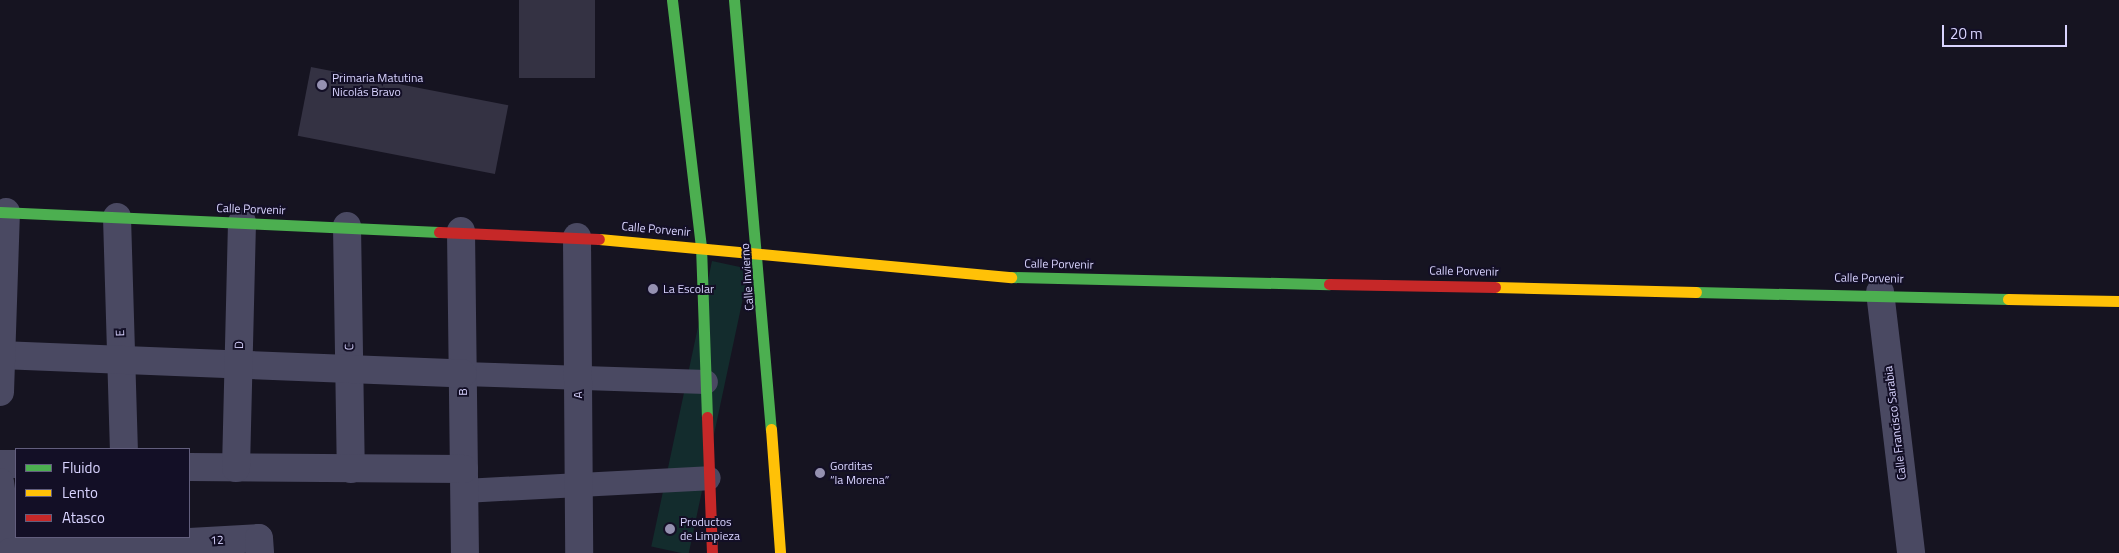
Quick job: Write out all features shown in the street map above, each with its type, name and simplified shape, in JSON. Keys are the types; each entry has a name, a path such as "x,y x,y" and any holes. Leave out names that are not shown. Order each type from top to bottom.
{"street":[{"path":"672,0 701,246 712,553"},
{"name":"Calle Invierno","path":"734,0 759,251 780,553"},
{"path":"0,392 3,212"},
{"name":"Calle Porvenir","path":"3,212 577,237 759,251 971,276 1880,292 2119,301"},
{"name":"E","path":"117,217 124,448"},
{"name":"D","path":"236,468 242,222"},
{"name":"C","path":"347,226 351,469"},
{"name":"B","path":"461,231 465,553"},
{"name":"A","path":"577,237 579,553"},
{"name":"Calle Francisco Sarabia","path":"1880,292 1911,553"},
{"path":"1,355 121,358 463,374"},
{"path":"0,464 15,464"},
{"path":"190,467 351,469 464,480"},
{"path":"0,482 10,553"},
{"name":"12","path":"10,553 259,538 260,553"}],"lane":[{"path":"463,374 578,380 706,382"},
{"path":"464,480 578,486 710,478"}],"green space":[{"path":"712,261 749,269 689,553 651,547"}],"building":[{"path":"519,0 595,0 595,78 519,78"},
{"path":"311,67 508,105 495,174 298,136"}],"traffic: fast":[{"path":"672,0 701,246 707,417"},
{"path":"734,0 771,429"},
{"path":"0,212 439,232"},
{"path":"1011,277 1329,284"},
{"path":"1696,292 2008,299"}],"traffic: slow":[{"path":"599,239 1011,277"},
{"path":"1495,287 1696,292"},
{"path":"2008,299 2119,301"},
{"path":"771,429 780,553"}],"traffic: jam":[{"path":"439,232 599,239"},
{"path":"1329,284 1495,287"},
{"path":"707,417 712,553"}],"place":[{"name":"Primaria Matutina Nicolás Bravo","path":"322,85"},
{"name":"La Escolar","path":"653,289"},
{"name":"Gorditas “la Morena”","path":"820,473"},
{"name":"Productos de Limpieza","path":"670,529"}]}
